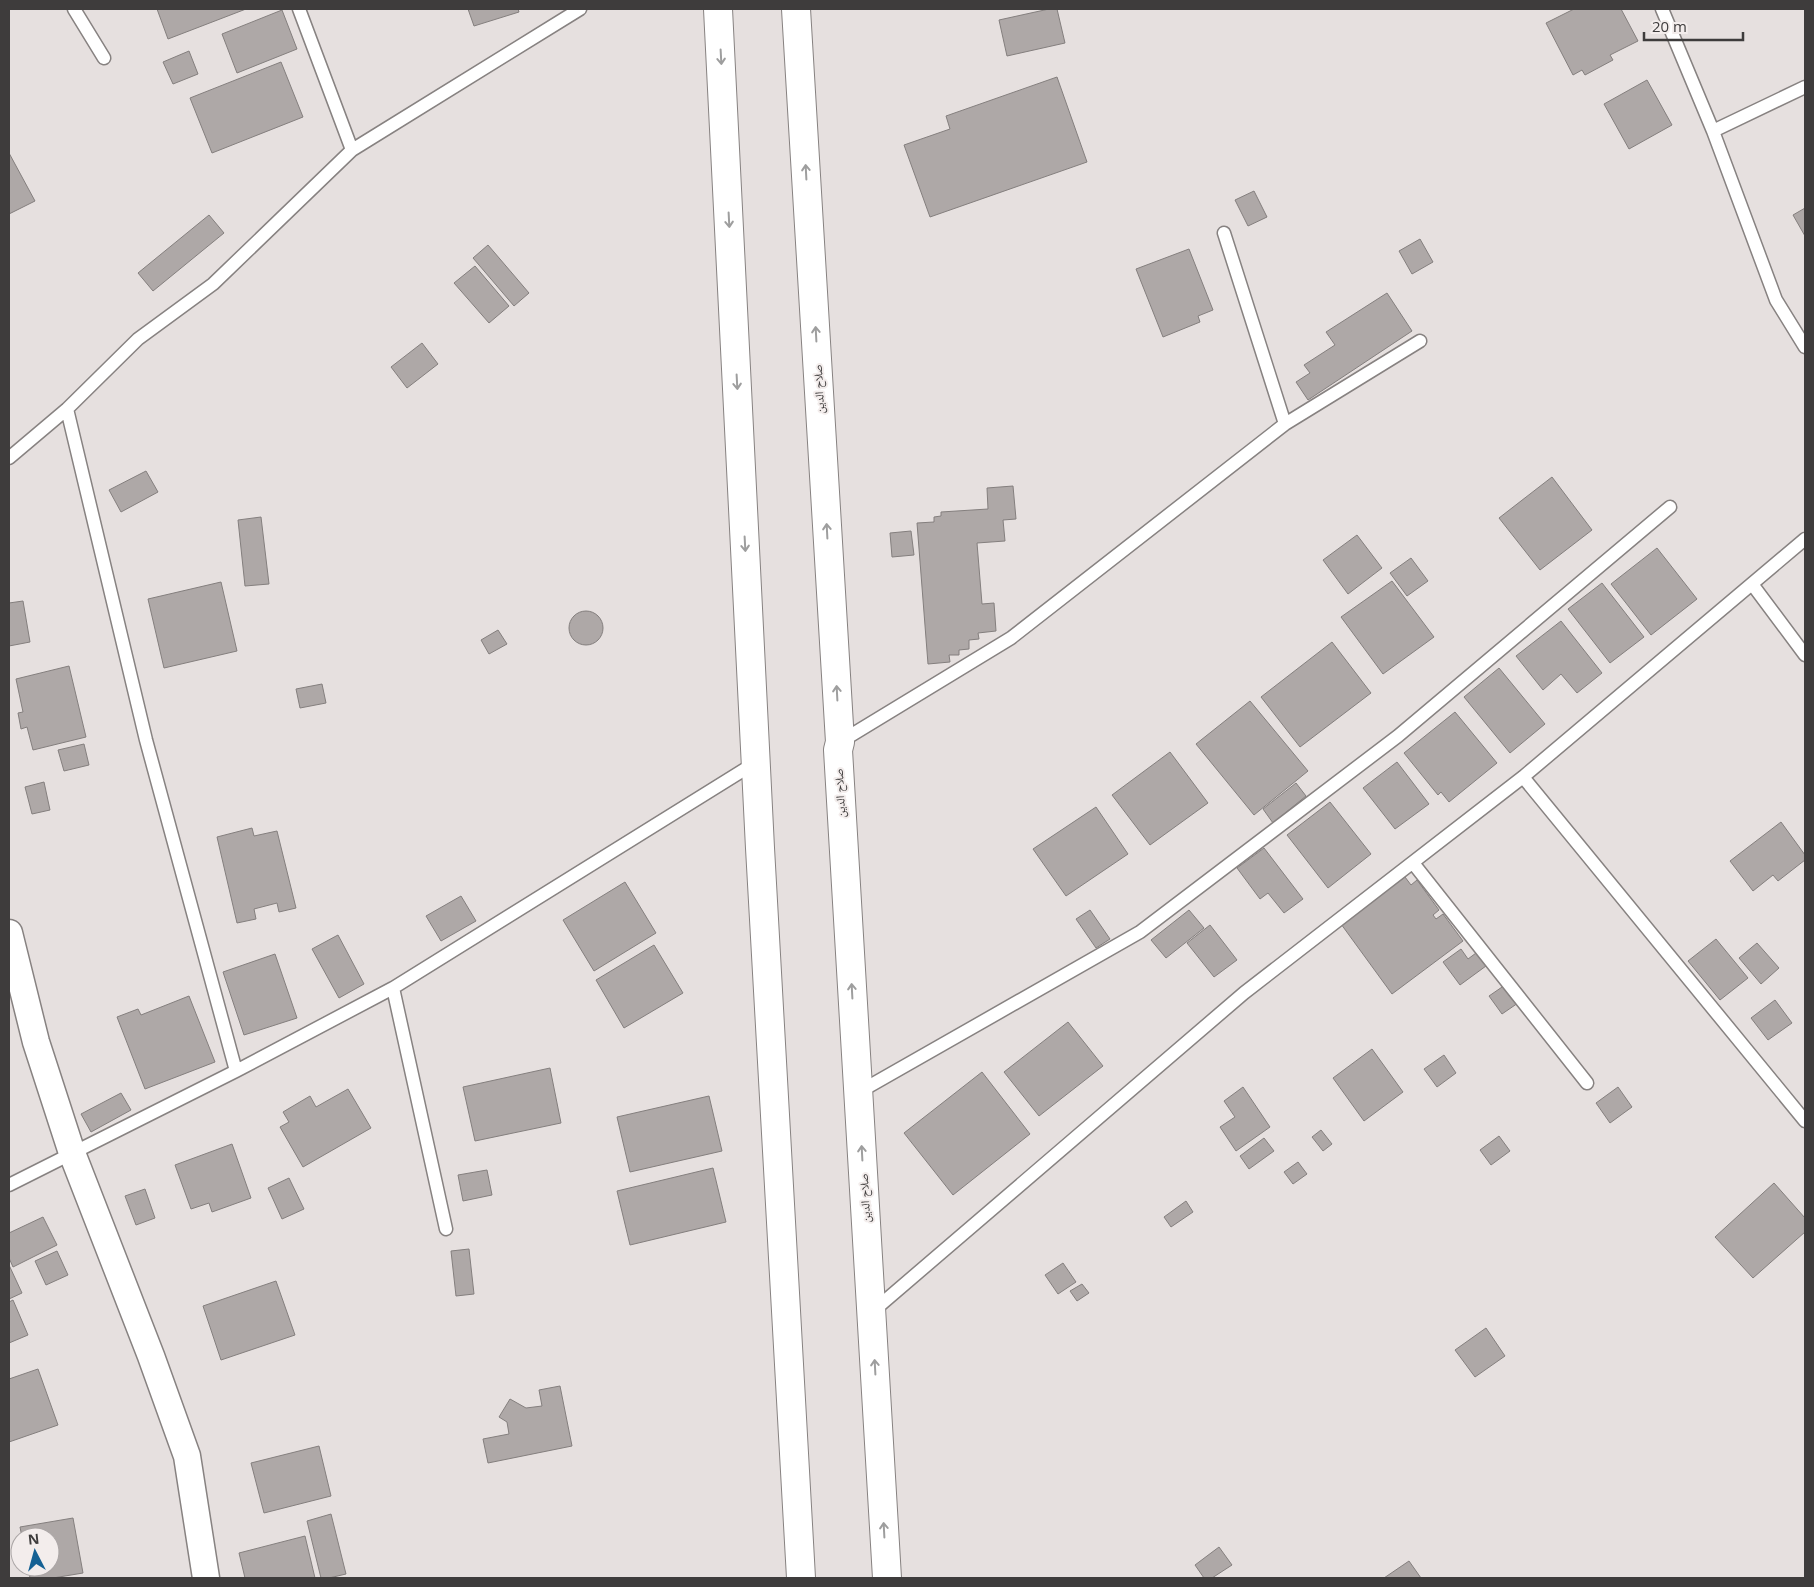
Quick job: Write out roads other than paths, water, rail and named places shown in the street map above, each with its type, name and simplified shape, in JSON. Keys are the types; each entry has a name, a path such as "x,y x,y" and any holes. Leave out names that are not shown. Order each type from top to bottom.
{"highway":[{"path":"718,9 755,763 801,1578"},
{"name":"صلاح الدين","path":"796,9 887,1578"}],"street":[{"path":"9,933 36,1042 72,1153 151,1356 187,1456 206,1578"}],"lane":[{"path":"74,9 104,58"},
{"path":"299,9 352,150"},
{"path":"9,458 67,409 138,339 213,284 352,150 580,9"},
{"path":"1662,9 1713,131 1776,300 1805,347"},
{"path":"1713,131 1805,86"},
{"path":"1224,233 1285,424"},
{"path":"840,742 1012,638 1285,424 1420,341"},
{"path":"67,409 146,740 236,1071"},
{"path":"859,1092 1140,932 1398,736 1670,507"},
{"path":"872,1312 1244,994 1523,777 1805,539"},
{"path":"1752,584 1805,655"},
{"path":"9,1186 236,1071 393,988 755,763"},
{"path":"1523,777 1805,1121"},
{"path":"1413,863 1588,1083"},
{"path":"393,988 446,1229"}]}
